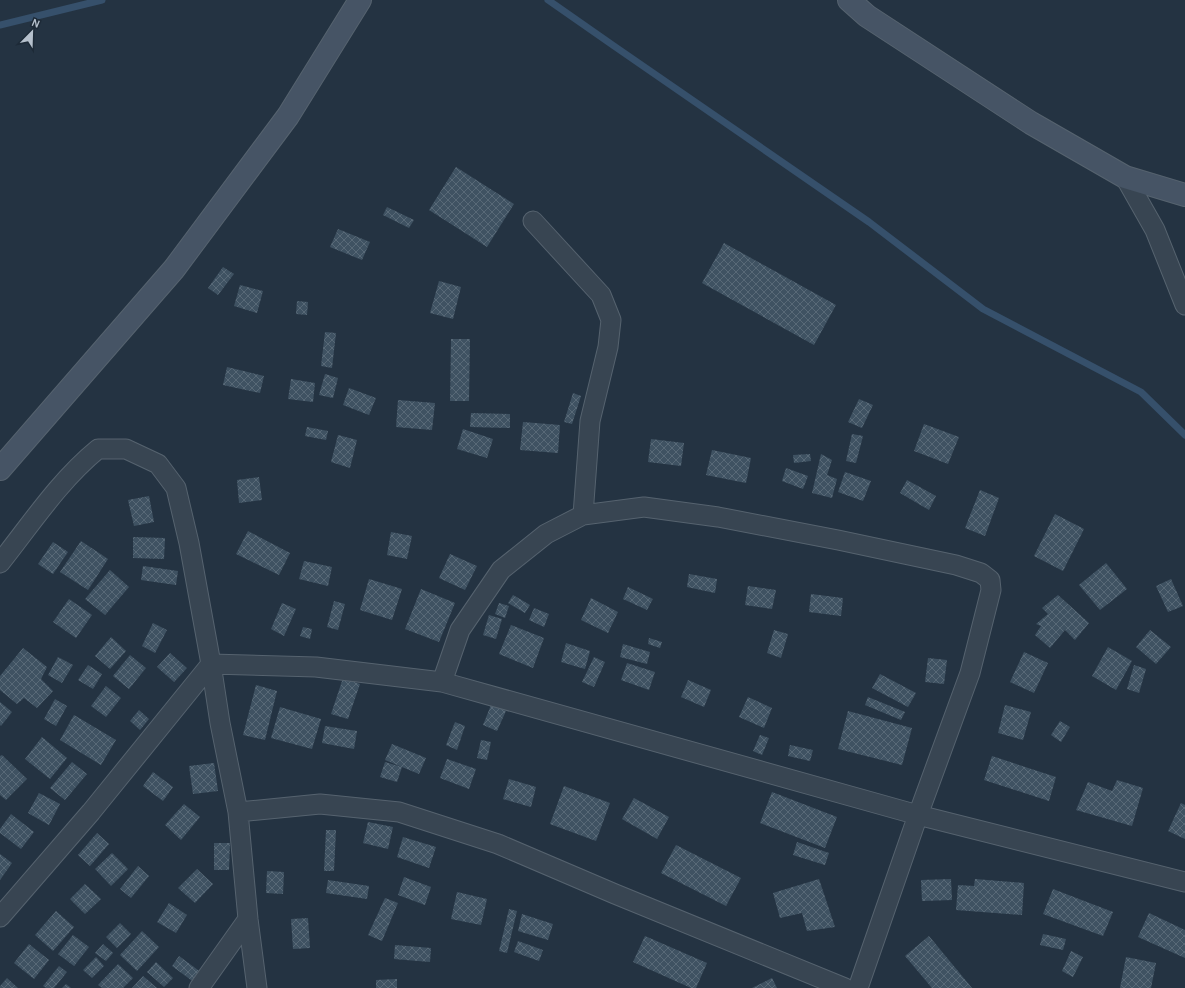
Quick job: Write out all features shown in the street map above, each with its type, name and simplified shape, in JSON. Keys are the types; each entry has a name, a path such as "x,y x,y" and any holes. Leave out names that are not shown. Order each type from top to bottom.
{"street":[{"path":"0,469 174,269 288,116 360,0"},
{"path":"848,0 867,16 1024,119 1125,177 1185,195"},
{"path":"1125,177 1155,230 1185,304"},
{"path":"533,221 601,295 611,320 608,347 590,421 583,515"},
{"path":"0,563 57,490 84,461 98,449 126,450 158,464 176,488 189,542 220,723 238,812 248,919 258,988"},
{"path":"442,682 460,630 501,570 546,534 583,515 644,507 718,517 956,565 981,572 990,580 991,590 970,673 918,815 858,988"},
{"path":"211,664 316,667 442,682 918,815 1185,882"},
{"path":"0,917 91,812 211,664"},
{"path":"238,812 320,804 399,812 498,844 615,894 844,988"},
{"path":"199,988 248,919"}],"building":[{"path":"456,167 514,204 487,247 429,210"},
{"path":"387,207 414,220 409,228 383,215"},
{"path":"338,229 370,242 362,260 330,247"},
{"path":"724,243 836,305 814,345 702,283"},
{"path":"223,267 234,274 218,295 208,288"},
{"path":"439,281 461,287 453,319 430,313"},
{"path":"240,285 263,291 257,313 234,306"},
{"path":"297,301 308,302 307,315 296,314"},
{"path":"325,332 336,333 332,368 321,366"},
{"path":"451,339 470,339 469,401 450,401"},
{"path":"227,367 264,376 260,393 223,385"},
{"path":"325,374 338,378 333,398 319,395"},
{"path":"291,379 315,383 313,402 288,399"},
{"path":"349,388 376,398 369,415 343,405"},
{"path":"573,393 581,396 572,424 564,422"},
{"path":"859,399 873,405 862,428 848,422"},
{"path":"398,400 435,403 432,430 396,427"},
{"path":"471,413 510,414 510,428 470,427"},
{"path":"523,422 560,425 558,453 520,450"},
{"path":"924,424 959,437 948,464 914,451"},
{"path":"307,427 328,431 326,440 305,436"},
{"path":"463,429 493,439 487,458 457,449"},
{"path":"852,434 863,436 856,463 846,461"},
{"path":"338,435 357,440 350,468 331,462"},
{"path":"651,439 684,443 681,466 648,462"},
{"path":"712,450 751,458 746,483 706,475"},
{"path":"810,454 811,461 794,463 793,455"},
{"path":"821,454 832,460 827,475 837,479 832,498 812,493"},
{"path":"786,468 808,476 803,489 782,481"},
{"path":"845,472 871,481 863,501 838,492"},
{"path":"259,477 262,500 239,503 237,480"},
{"path":"907,480 936,496 929,510 900,493"},
{"path":"980,490 999,498 985,536 965,528"},
{"path":"149,496 154,522 134,526 128,500"},
{"path":"1055,514 1084,529 1063,571 1034,556"},
{"path":"248,531 290,553 279,575 236,554"},
{"path":"391,532 412,536 407,559 387,555"},
{"path":"133,537 165,538 164,559 133,558"},
{"path":"81,541 108,559 88,590 60,572"},
{"path":"53,542 68,552 53,574 38,564"},
{"path":"450,554 477,566 465,590 439,578"},
{"path":"304,561 332,567 328,586 299,579"},
{"path":"1106,563 1127,589 1100,610 1079,585"},
{"path":"143,566 178,571 176,585 141,580"},
{"path":"110,570 129,587 105,615 85,599"},
{"path":"689,574 717,579 715,593 687,587"},
{"path":"369,579 402,589 392,620 360,610"},
{"path":"1171,579 1183,606 1168,612 1156,586"},
{"path":"748,586 776,590 772,609 745,605"},
{"path":"628,587 653,599 647,610 623,599"},
{"path":"421,589 455,603 439,642 405,629"},
{"path":"811,594 843,598 841,616 809,612"},
{"path":"513,595 530,605 525,613 508,603"},
{"path":"1058,595 1089,623 1075,640 1065,630 1050,648 1035,635 1041,626 1036,624 1048,614 1042,608"},
{"path":"591,598 618,612 608,633 581,620"},
{"path":"69,599 92,615 76,638 53,622"},
{"path":"334,601 345,604 338,630 327,627"},
{"path":"282,603 296,609 284,636 271,629"},
{"path":"499,603 509,606 505,618 495,614"},
{"path":"534,608 549,614 544,627 529,620"},
{"path":"489,615 502,619 496,639 483,635"},
{"path":"153,623 167,630 155,653 142,646"},
{"path":"511,625 544,638 533,668 499,654"},
{"path":"303,627 312,629 310,639 300,636"},
{"path":"774,630 788,634 781,658 767,653"},
{"path":"1150,630 1171,647 1156,664 1136,647"},
{"path":"111,637 126,651 110,669 95,656"},
{"path":"649,638 662,642 660,648 648,644"},
{"path":"566,643 590,651 585,669 561,662"},
{"path":"623,644 650,652 647,664 620,657"},
{"path":"1108,647 1132,661 1116,690 1092,676"},
{"path":"23,648 47,667 41,679 53,691 37,708 24,698 17,704 0,690 0,676"},
{"path":"1024,652 1048,663 1034,693 1010,682"},
{"path":"170,653 187,668 174,682 157,667"},
{"path":"130,655 146,668 129,689 113,676"},
{"path":"58,657 73,665 62,683 48,675"},
{"path":"594,657 605,662 594,687 582,682"},
{"path":"928,658 947,660 944,684 925,682"},
{"path":"627,663 655,672 649,690 621,680"},
{"path":"88,665 102,674 93,689 78,680"},
{"path":"1134,665 1146,669 1139,693 1127,689"},
{"path":"880,674 916,693 908,707 872,688"},
{"path":"343,678 360,684 348,719 331,714"},
{"path":"688,680 711,690 704,707 681,697"},
{"path":"256,685 277,691 265,740 243,735"},
{"path":"106,686 121,698 106,717 91,706"},
{"path":"748,697 772,708 764,728 739,717"},
{"path":"868,697 905,712 901,720 865,705"},
{"path":"55,699 67,706 56,726 44,719"},
{"path":"0,702 12,712 1,726 0,725"},
{"path":"491,705 506,711 497,731 483,725"},
{"path":"1005,705 1031,712 1023,740 998,733"},
{"path":"280,707 321,719 312,749 271,738"},
{"path":"139,710 149,719 140,730 130,721"},
{"path":"848,711 912,728 902,765 838,749"},
{"path":"74,715 116,740 101,765 60,740"},
{"path":"1060,721 1070,727 1061,742 1051,735"},
{"path":"455,722 465,726 457,750 446,745"},
{"path":"325,726 357,731 354,749 322,743"},
{"path":"760,735 769,738 762,755 753,751"},
{"path":"42,737 67,758 50,779 25,759"},
{"path":"481,740 491,742 487,760 477,758"},
{"path":"392,744 426,758 419,774 385,760"},
{"path":"790,745 813,750 810,761 788,756"},
{"path":"2,755 27,779 6,800 0,795 0,756"},
{"path":"992,756 1056,777 1049,801 984,780"},
{"path":"447,759 476,769 469,789 440,778"},
{"path":"72,762 87,774 65,800 50,788"},
{"path":"385,762 402,767 397,782 380,777"},
{"path":"214,763 218,791 193,794 189,766"},
{"path":"153,772 173,787 163,801 143,786"},
{"path":"509,779 536,787 531,807 503,799"},
{"path":"1117,780 1143,788 1132,826 1076,810 1088,782 1112,791"},
{"path":"564,786 610,803 596,841 550,824"},
{"path":"772,792 837,817 825,848 760,823"},
{"path":"39,793 60,804 49,825 28,813"},
{"path":"634,798 669,817 657,839 622,819"},
{"path":"1181,803 1185,805 1185,839 1168,831"},
{"path":"184,804 200,817 181,840 165,825"},
{"path":"11,814 34,832 21,849 0,833 0,829"},
{"path":"368,822 393,827 388,849 363,843"},
{"path":"326,830 336,830 334,871 324,871"},
{"path":"97,833 109,844 90,866 78,855"},
{"path":"403,837 436,847 429,868 397,857"},
{"path":"797,842 829,853 825,865 793,855"},
{"path":"214,843 230,843 229,870 214,870"},
{"path":"676,845 741,878 726,906 661,873"},
{"path":"112,853 128,869 111,886 95,869"},
{"path":"0,854 12,863 0,880"},
{"path":"138,866 149,876 131,898 120,889"},
{"path":"197,869 213,884 195,903 178,888"},
{"path":"267,871 284,872 283,894 266,893"},
{"path":"404,877 431,887 425,905 398,895"},
{"path":"819,879 835,927 807,931 802,913 780,918 773,893"},
{"path":"951,879 952,900 922,901 921,880"},
{"path":"975,879 1024,883 1022,915 956,910 958,885 974,886"},
{"path":"328,880 369,886 367,899 326,893"},
{"path":"85,884 101,899 85,914 70,899"},
{"path":"1053,889 1113,912 1103,936 1043,914"},
{"path":"457,892 487,899 481,925 451,919"},
{"path":"385,898 398,903 382,941 368,935"},
{"path":"169,903 187,915 176,933 157,922"},
{"path":"509,909 517,911 507,953 499,951"},
{"path":"56,911 74,927 53,951 35,935"},
{"path":"1149,913 1185,930 1185,958 1138,937"},
{"path":"522,914 553,924 548,940 518,931"},
{"path":"308,918 310,948 293,949 291,919"},
{"path":"120,923 131,934 117,948 106,937"},
{"path":"142,931 159,947 137,971 120,955"},
{"path":"1043,934 1066,939 1063,950 1040,945"},
{"path":"73,935 89,947 74,966 58,954"},
{"path":"645,936 707,963 696,988 691,988 633,962"},
{"path":"929,936 972,988 932,988 905,956"},
{"path":"518,941 543,950 539,961 514,952"},
{"path":"29,944 49,960 34,979 14,963"},
{"path":"103,944 113,953 106,961 95,953"},
{"path":"395,945 431,948 430,962 394,959"},
{"path":"1071,951 1083,957 1073,977 1062,971"},
{"path":"179,956 202,973 195,983 172,966"},
{"path":"96,957 104,966 92,978 83,970"},
{"path":"1126,957 1156,963 1151,988 1120,988"},
{"path":"156,962 173,978 164,987 147,972"},
{"path":"118,964 133,978 123,988 102,988 98,985"},
{"path":"59,966 67,972 54,988 46,988 43,986"},
{"path":"143,976 157,988 132,988"},
{"path":"7,978 18,988 0,988"},
{"path":"772,978 777,988 752,988"},
{"path":"397,979 397,988 376,988 376,980"},
{"path":"66,984 71,988 62,988"}],"waterway":[{"path":"0,25 102,0"},
{"path":"548,0 869,222 983,309 1141,392 1185,435"}]}
